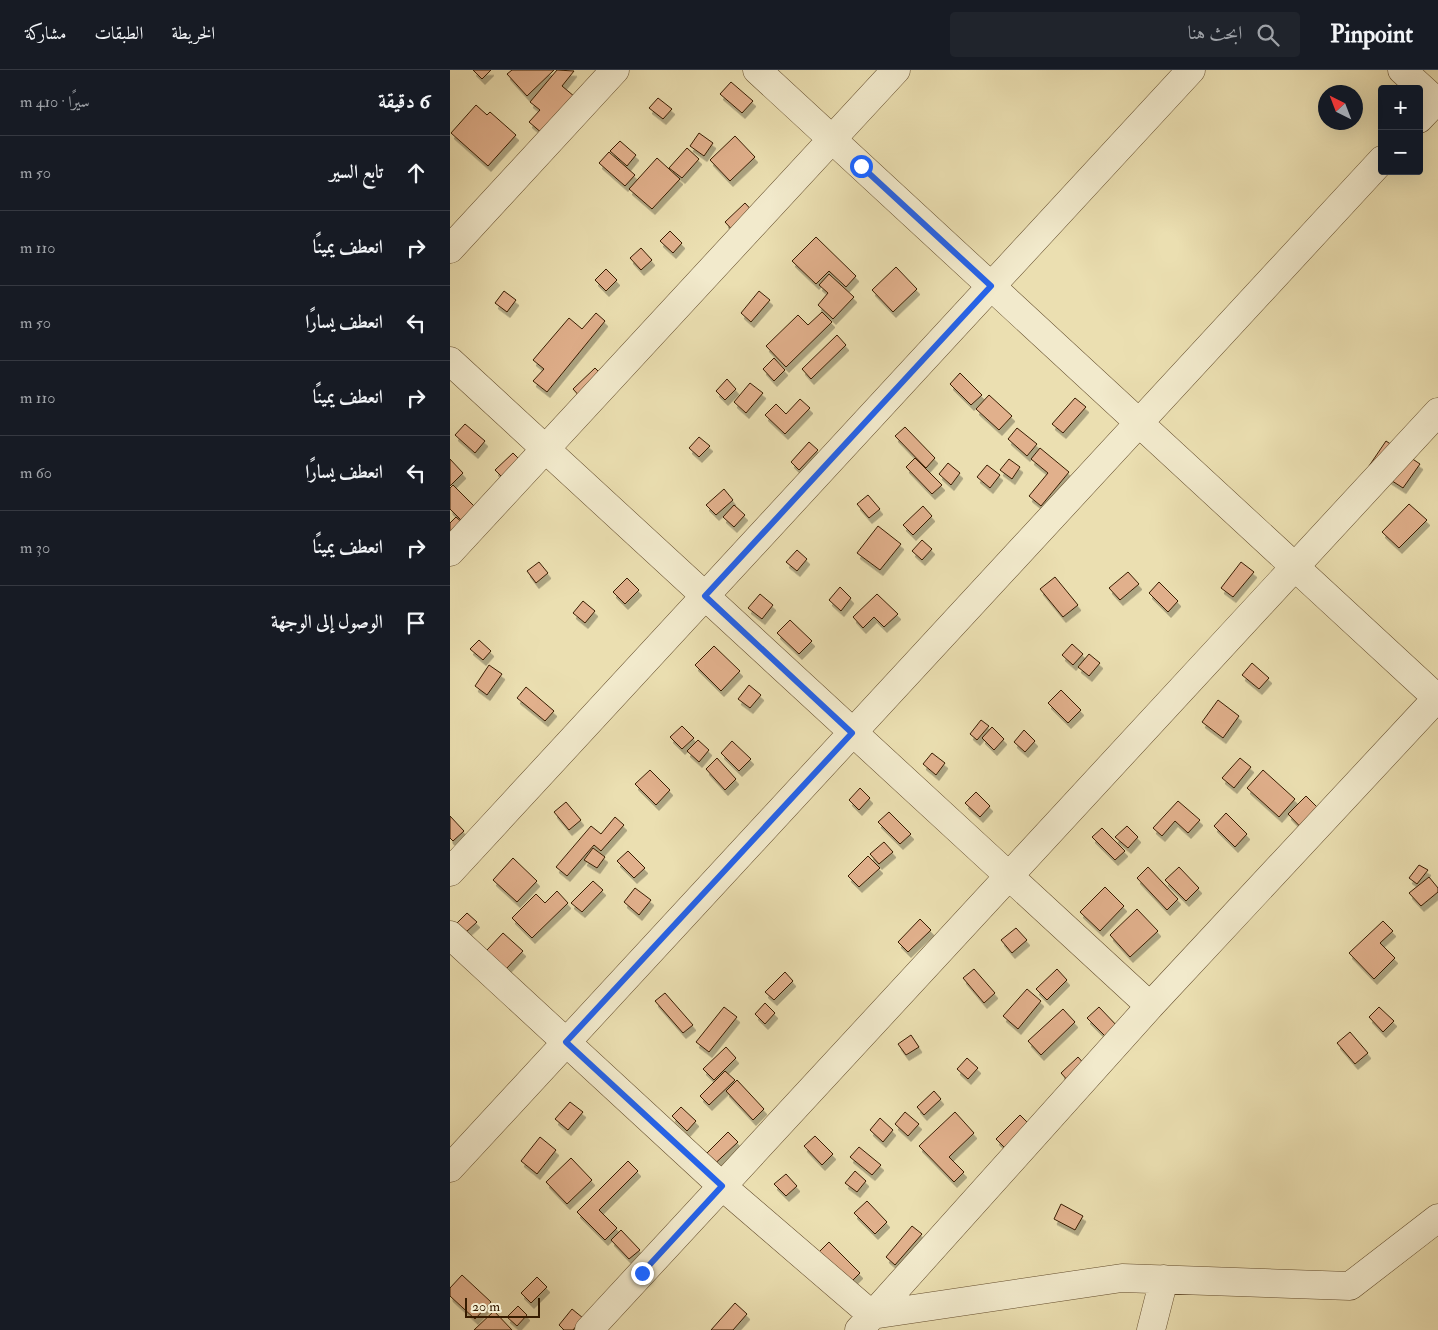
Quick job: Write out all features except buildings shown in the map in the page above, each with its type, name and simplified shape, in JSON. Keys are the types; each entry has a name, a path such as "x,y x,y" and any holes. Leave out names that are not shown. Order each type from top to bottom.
{"street":[{"path":"450,249 615,70"},
{"path":"757,70 1438,698 1150,1006 866,1323"},
{"path":"450,552 896,70"},
{"path":"450,872 1191,70"},
{"path":"1402,70 1431,108"},
{"path":"450,1168 1378,164"},
{"path":"450,361 1150,1006"},
{"path":"589,1330 1438,412"},
{"path":"450,935 722,1186 866,1323"},
{"path":"866,1323 1122,1278 1350,1286 1438,1218"},
{"path":"1151,1330 1164,1279"}],"route":[{"path":"642,1273 722,1186 566,1042 852,733 705,596 991,286 861,166"}]}
